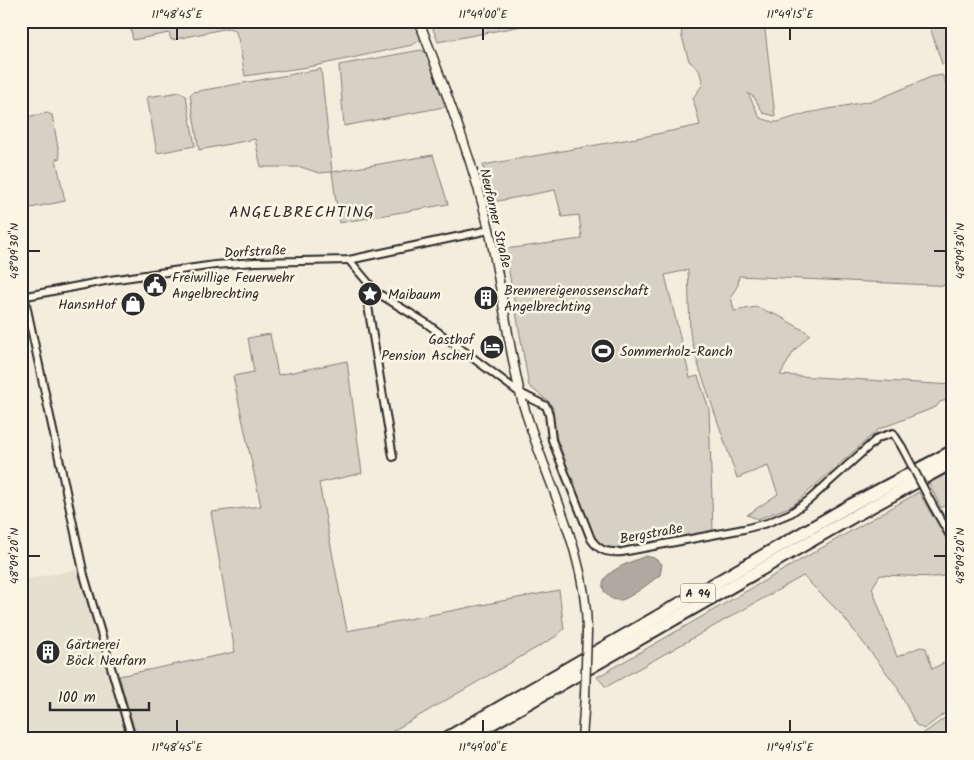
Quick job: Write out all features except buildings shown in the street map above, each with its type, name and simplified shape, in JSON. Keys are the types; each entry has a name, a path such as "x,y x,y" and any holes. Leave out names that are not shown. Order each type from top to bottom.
{"highway":[{"name":"A 94","path":"444,739 825,520 953,451"},
{"name":"A 94","path":"465,739 856,515 953,462"}],"street":[{"name":"Neufarner Straße","path":"419,21 468,153 489,230 520,393 538,448 568,527 577,560 587,629 582,739"},
{"name":"Dorfstraße","path":"23,296 110,280 215,265 255,262 349,260 489,230"},
{"name":"Bergstraße","path":"349,260 376,292 426,323 485,365 520,393 546,406 549,414 552,440 591,539 596,547 606,552 622,552 767,523 791,513 809,500 878,438 893,433 953,541"},
{"path":"21,281 84,575 132,739"},
{"path":"376,292 371,297 368,306 393,457"}],"shaded area":[{"path":"129,21 416,21 422,39 412,45 314,66 245,76 235,30 228,28 171,40 169,33 133,40"},
{"path":"430,21 548,21 438,42"},
{"path":"680,21 764,21 775,116 763,113 754,97 748,93 760,118 773,122 807,113 876,100 931,77 942,75 953,98 953,286 739,276 738,285 731,296 734,311 756,307 779,316 810,334 794,351 780,375 953,385 953,398 940,402 936,407 879,429 792,506 758,519 747,515 778,494 768,466 737,478 698,364 690,333 688,270 665,275 690,378 698,376 709,409 713,531 617,550 604,546 594,538 557,439 553,408 548,401 529,386 505,249 582,239 579,215 562,217 555,190 493,202 483,165 700,125 693,98 703,84 699,70 689,61 682,37"},
{"path":"928,21 953,21 953,59 942,64"},
{"path":"421,50 429,54 449,106 344,126 339,65"},
{"path":"321,69 332,172 319,173 301,167 261,167 255,139 199,150 190,95 193,92"},
{"path":"180,92 186,96 195,146 157,153 147,97"},
{"path":"47,113 52,115 60,158 56,159 65,201 21,210 21,118"},
{"path":"433,155 448,204 339,223 332,172"},
{"path":"270,334 278,375 347,361 362,473 319,483 347,631 559,590 564,629 555,637 379,739 137,739 119,676 235,652 211,512 261,506 233,376 254,372 248,338"},
{"path":"953,471 953,501 941,508 929,483"},
{"path":"919,492 933,517 936,515 953,544 953,575 934,577 880,575 872,588 897,657 920,647 926,648 932,669 953,658 953,707 924,729 916,725 896,685 842,615 803,576 606,687 597,677"},
{"path":"646,556 654,558 662,564 660,575 625,599 616,600 608,596 603,588 603,583 608,575 621,566"},
{"path":"80,569 117,697 126,739 21,739 21,580"},
{"path":"953,712 953,739 922,739 924,733"}],"place":[{"name":"Freiwillige Feuerwehr Angelbrechting","path":"155,285"},
{"name":"Maibaum","path":"370,294"},
{"name":"Brennereigenossenschaft Angelbrechting","path":"486,298"},
{"name":"HansnHof","path":"133,304"},
{"name":"Gasthof Pension Ascherl","path":"492,347"},
{"name":"Sommerholz-Ranch","path":"603,351"},
{"name":"Gärtnerei Böck Neufarn","path":"48,652"}],"district":[{"name":"ANGELBRECHTING","path":"302,211"}]}
